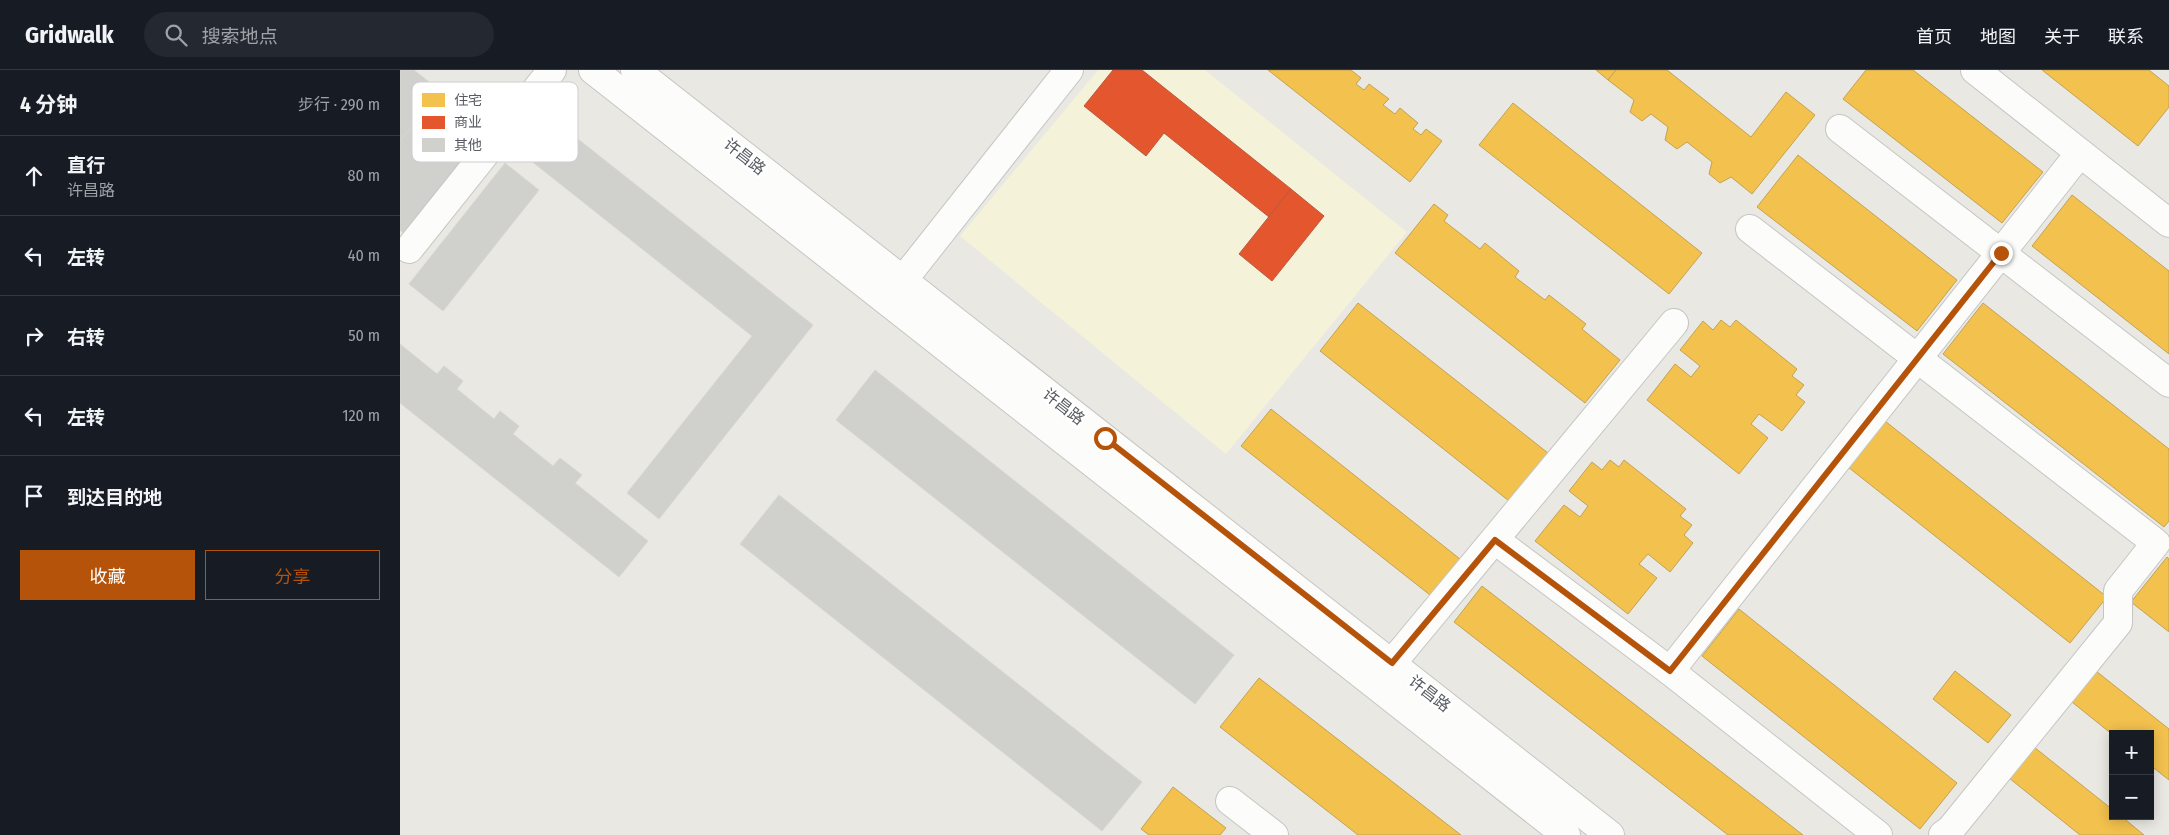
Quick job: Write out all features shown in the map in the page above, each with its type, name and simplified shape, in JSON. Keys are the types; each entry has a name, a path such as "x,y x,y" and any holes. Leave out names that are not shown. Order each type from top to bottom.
{"street":[{"path":"542,82 552,70"},
{"name":"许昌路","path":"593,70 1566,835"},
{"name":"许昌路","path":"635,70 1610,835"},
{"path":"904,280 1069,70"},
{"path":"1975,70 2169,224"},
{"path":"1840,129 2169,383"},
{"path":"1670,671 2080,153"},
{"path":"409,249 479,162"},
{"path":"1750,229 2156,543 2118,591 2118,623 1950,830 1943,835"},
{"path":"1392,663 1674,324"},
{"path":"1495,540 1670,671 1878,835"},
{"path":"1230,801 1274,835"}],"shaded area":[{"path":"1098,70 1205,70 1407,232 1226,454 960,236"}],"building: 住宅":[{"path":"1268,70 1351,70 1361,78 1356,84 1364,90 1369,84 1389,99 1383,105 1395,114 1400,108 1418,123 1413,129 1421,135 1426,129 1442,141 1410,182"},
{"path":"1596,70 1616,70 1608,80"},
{"path":"1616,70 1667,70 1751,137 1786,92 1815,115 1752,194 1731,177 1720,183 1709,174 1712,162 1687,142 1677,149 1665,140 1668,127 1651,114 1642,121 1630,112 1634,100 1608,80"},
{"path":"1866,70 1913,70 2043,172 2002,223 1843,99"},
{"path":"2042,70 2149,70 2169,86 2169,107 2138,146"},
{"path":"1513,103 1702,253 1669,294 1479,145"},
{"path":"1798,155 1957,280 1917,331 1757,207"},
{"path":"2072,195 2169,271 2169,354 2032,246"},
{"path":"1434,204 1448,215 1444,221 1480,249 1485,243 1519,271 1515,277 1545,300 1549,295 1586,324 1582,329 1620,360 1585,403 1395,253"},
{"path":"1358,303 1548,453 1509,501 1320,351"},
{"path":"1983,303 2169,449 2169,521 2164,527 1943,354"},
{"path":"1721,320 1730,327 1736,320 1797,369 1792,376 1804,385 1796,395 1805,402 1782,431 1759,414 1751,424 1768,438 1739,474 1647,400 1675,364 1691,377 1700,366 1680,350 1703,321 1713,330"},
{"path":"1271,409 1460,559 1430,595 1241,446"},
{"path":"1885,421 2107,597 2070,643 1848,467"},
{"path":"1610,460 1619,467 1624,460 1686,509 1680,516 1692,525 1684,535 1693,543 1670,572 1648,554 1639,564 1657,578 1628,614 1535,541 1564,505 1580,517 1588,506 1569,491 1592,462 1602,470"},
{"path":"2167,557 2169,559 2169,632 2131,602"},
{"path":"1482,586 1803,835 1728,835 1454,622"},
{"path":"1739,609 1957,783 1920,829 1702,656"},
{"path":"2091,667 2169,729 2169,780 2154,768 2154,730 2109,730 2109,732 2067,698"},
{"path":"1955,671 2011,715 1988,743 1933,699"},
{"path":"1259,678 1461,835 1358,835 1220,727"},
{"path":"2034,747 2109,807 2109,820 2126,820 2144,835 2080,835 2009,778"},
{"path":"1173,787 1226,828 1220,835 1149,835 1141,829"}],"building: 商业":[{"path":"1113,70 1142,70 1291,189 1269,217 1164,133 1146,156 1084,106"},
{"path":"1291,189 1324,216 1272,281 1239,254"}],"building: 其他":[{"path":"400,70 414,70 429,82 412,82 412,162 473,162 411,239 400,230"},
{"path":"412,126 412,162 473,162 411,239 400,230 400,141"},
{"path":"578,139 813,325 659,519 627,493 752,336 533,162 578,162"},
{"path":"505,163 539,190 443,311 409,284"},
{"path":"400,344 437,374 444,366 463,381 457,389 494,419 500,411 519,426 513,434 553,466 560,458 582,475 575,483 648,541 619,577 400,403"},
{"path":"875,370 1234,655 1195,704 836,420"},
{"path":"779,495 1142,782 1102,831 740,544"}],"route":[{"path":"1105,438 1392,663 1495,540 1670,671 2001,253"}]}
